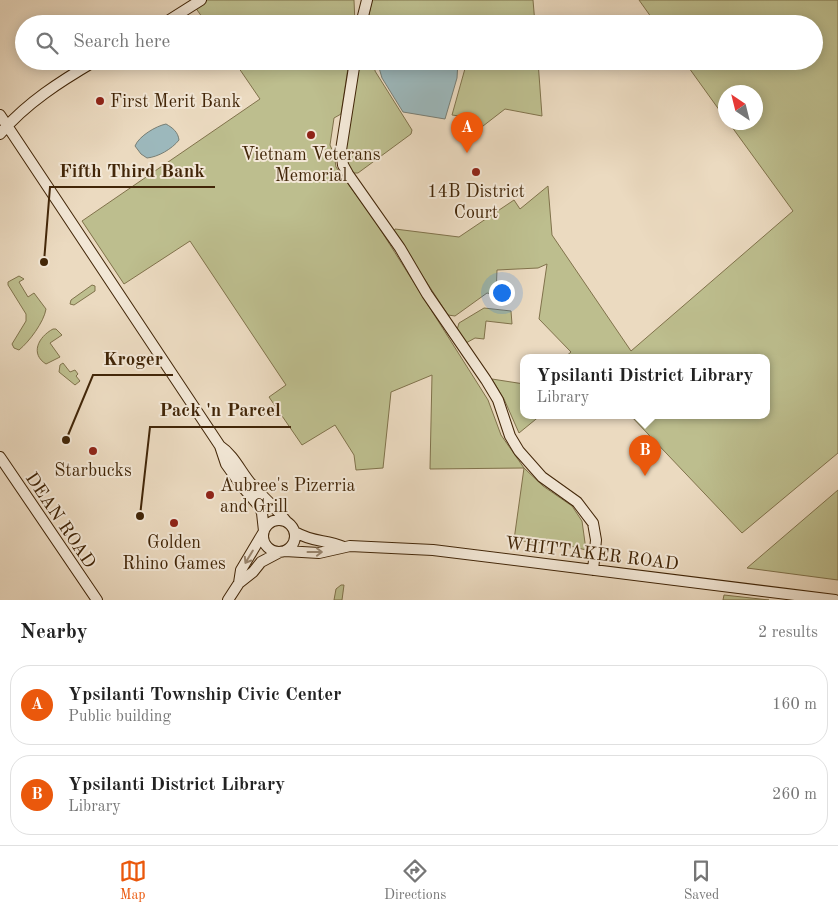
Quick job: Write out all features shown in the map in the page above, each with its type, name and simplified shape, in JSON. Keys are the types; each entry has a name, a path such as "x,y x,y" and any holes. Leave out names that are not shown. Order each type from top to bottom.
{"main road":[{"path":"178,15 202,0"},
{"path":"359,0 363,13"},
{"path":"363,13 367,0"},
{"path":"0,134 51,88 80,70"},
{"path":"354,70 341,150 343,165 486,380 498,400 510,436 519,451 542,477 577,502 593,523 596,540 593,570"},
{"path":"0,115 220,446 226,464 240,485 259,506 262,515 263,539 266,546 272,551 282,552"},
{"path":"220,446 228,451 252,485 275,507 295,532 295,542 292,547 261,562 253,572 239,583 228,600"},
{"name":"DEAN ROAD","path":"0,457 97,600"},
{"path":"239,583 241,570 270,523 277,520 286,521"},
{"name":"WHITTAKER ROAD","path":"295,532 307,539 332,542 344,547"},
{"name":"WHITTAKER ROAD","path":"282,552 319,553 344,547 434,550 835,600"}],"green space":[{"path":"206,0 354,0 355,15 201,15 195,7"},
{"path":"372,0 533,0 534,15 421,15 369,15"},
{"path":"639,0 838,0 838,453 742,533 634,419 770,419 770,354 569,354 571,352 539,319 547,264 538,268 497,270 496,295 487,293 455,316 448,315 394,232 395,229 459,237 514,200 520,209 548,186 552,235 631,351 793,211 734,130 763,130 763,85 718,85 718,108 690,70 823,70 823,15 650,15"},
{"path":"240,70 348,70 341,114 334,118 330,145 336,167 375,221 488,400 501,435 524,468 430,469 432,375 391,392 383,468 356,470 354,455 335,425 302,445 269,397 286,385 190,241 124,284 82,221 260,99"},
{"path":"358,70 375,70 412,130 411,134 358,173 351,173 344,156"},
{"path":"465,70 539,70 542,116 505,109 474,133 459,116 452,115"},
{"path":"19,276 24,279 19,282 28,297 34,293 46,309 36,331 19,350 14,348 12,344 26,321 26,314 8,282"},
{"path":"92,285 95,286 95,291 74,305 70,304 71,300"},
{"path":"484,308 511,311 512,324 486,321 484,339 475,338 466,343 457,330 459,323"},
{"path":"56,329 62,335 50,343 60,357 46,364 38,355 38,346 43,336"},
{"path":"63,363 70,372 75,370 78,374 76,376 80,381 75,385 59,372 60,365"},
{"path":"492,379 520,383 520,419 536,419 519,433 504,399"},
{"path":"524,468 543,486 572,506 582,521 586,550 570,546 514,540"},
{"path":"838,490 838,580 747,568"},
{"path":"344,585 342,600 334,600 336,589"},
{"path":"724,595 769,600 723,600"}],"water":[{"path":"380,70 457,70 457,78 445,119 403,112 382,78"},
{"path":"166,124 175,130 179,140 169,149 156,156 147,158 141,154 135,146 137,142 148,132"}],"place":[{"name":"First Merit Bank","path":"100,101"},
{"name":"Vietnam Veterans Memorial","path":"311,135"},
{"name":"Ypsilanti Township Civic Center","path":"467,153"},
{"name":"14B District Court","path":"476,172"},
{"name":"Fifth Third Bank","path":"44,262"},
{"name":"Kroger","path":"66,440"},
{"name":"Starbucks","path":"93,451"},
{"name":"Ypsilanti District Library","path":"645,476"},
{"name":"Aubree's Pizerria and Grill","path":"210,495"},
{"name":"Pack 'n Parcel","path":"140,516"},
{"name":"Golden Rhino Games","path":"174,523"}]}
